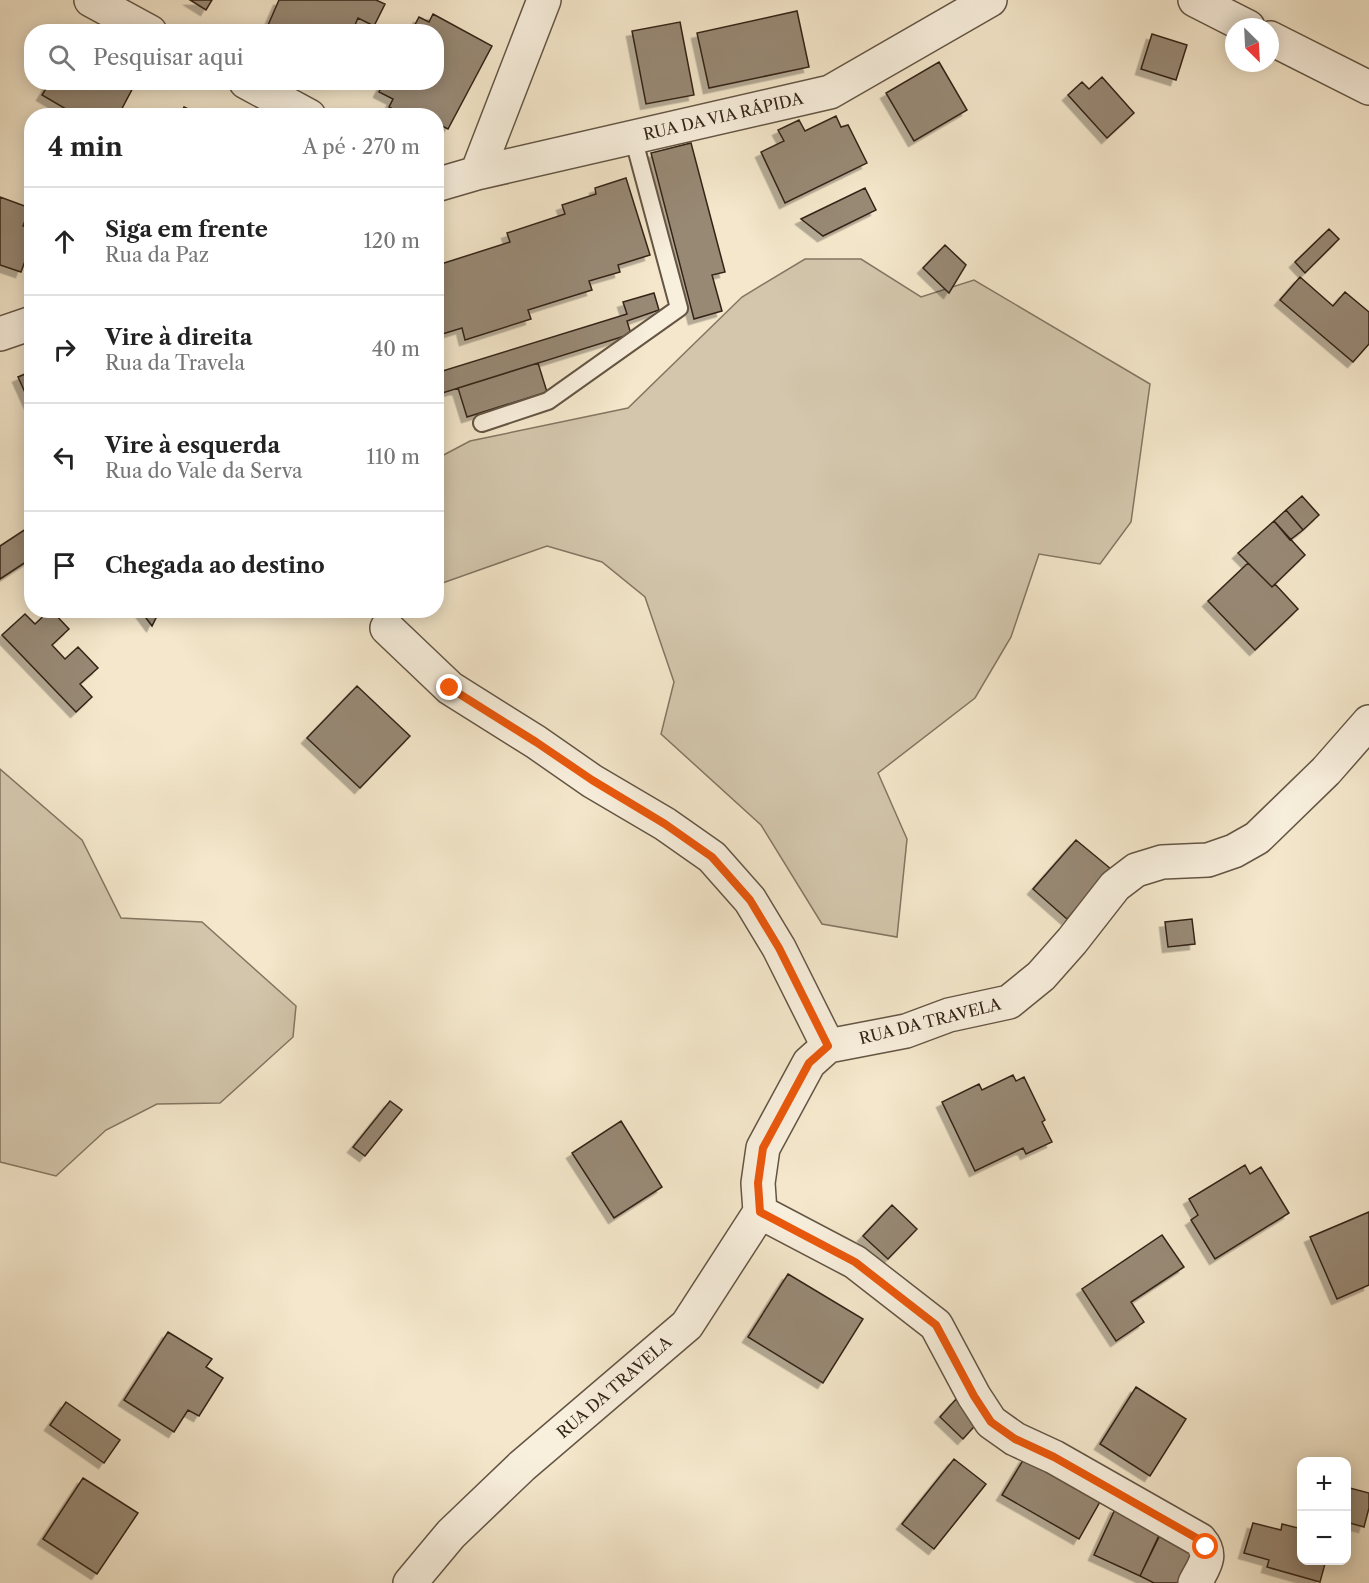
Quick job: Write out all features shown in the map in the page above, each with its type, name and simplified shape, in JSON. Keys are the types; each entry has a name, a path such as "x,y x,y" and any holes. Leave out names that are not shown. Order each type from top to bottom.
{"street":[{"path":"91,0 135,24"},
{"path":"477,173 544,0"},
{"name":"RUA DA VIA RÁPIDA","path":"444,183 477,173 830,92 990,0"},
{"path":"1195,0 1230,18"},
{"path":"1279,43 1369,88"},
{"path":"261,90 294,108"},
{"path":"0,334 24,326"},
{"path":"387,628 450,688 592,780 665,824 712,857 750,900 773,938 828,1046 809,1063 763,1148 758,1183 760,1212 855,1262 936,1325 974,1396 991,1422 1015,1439 1054,1457 1200,1540 1206,1547 1208,1555 1195,1583"},
{"name":"RUA DA TRAVELA","path":"828,1046 906,1030 948,1015 1008,1002 1041,976 1072,941 1114,886 1136,870 1162,862 1208,860 1234,851 1257,838 1326,771 1369,722"},
{"name":"RUA DA TRAVELA","path":"410,1583 452,1534 522,1466 687,1325 760,1212"}],"lane":[{"path":"482,423 548,401 679,308 633,137"}],"shaded area":[{"path":"805,259 861,259 921,297 974,280 1150,384 1131,522 1100,564 1039,554 1011,637 975,698 878,773 907,839 897,937 822,924 761,825 661,734 674,682 645,597 602,562 547,546 444,583 444,455 470,441 628,408 742,297"},
{"path":"0,769 82,840 121,918 202,922 296,1006 293,1037 220,1103 157,1104 106,1130 56,1176 0,1162"}],"building":[{"path":"190,0 212,0 206,10"},
{"path":"279,0 376,0 385,4 375,24 358,18 355,24 268,24"},
{"path":"797,11 809,67 709,88 697,33"},
{"path":"433,14 492,46 448,129 444,127 444,108 391,108 389,107 393,99 379,92 380,90 444,90 444,24 415,24 419,17 429,22"},
{"path":"680,22 694,95 646,104 632,31"},
{"path":"1152,34 1187,45 1176,80 1141,69"},
{"path":"939,62 967,110 914,141 886,93"},
{"path":"1102,77 1134,113 1107,138 1068,95 1082,82 1089,89"},
{"path":"45,90 132,90 122,108 64,108 42,95"},
{"path":"836,116 841,127 848,125 867,163 785,203 761,152 784,141 778,130 799,120 805,131"},
{"path":"691,143 725,272 712,275 722,311 694,319 651,153"},
{"path":"626,178 650,255 618,265 620,272 589,281 592,290 528,310 531,319 465,340 462,328 444,334 444,263 510,242 507,233 565,214 562,205 596,194 595,188"},
{"path":"865,188 876,210 823,236 801,219"},
{"path":"0,197 24,206 24,264 21,272 0,265"},
{"path":"1329,229 1339,239 1305,273 1295,262"},
{"path":"945,245 966,265 949,293 923,268"},
{"path":"1300,277 1333,306 1345,292 1369,312 1369,344 1353,362 1280,300"},
{"path":"654,293 659,310 627,321 631,334 444,392 444,371 627,314 623,302"},
{"path":"538,363 547,392 467,417 458,388"},
{"path":"24,374 24,390 18,377"},
{"path":"1302,496 1319,515 1303,530 1286,510"},
{"path":"1286,510 1303,530 1290,540 1274,521"},
{"path":"1274,521 1305,555 1272,587 1238,553"},
{"path":"24,530 24,563 0,579 0,546"},
{"path":"1248,563 1272,587 1275,584 1298,609 1255,650 1208,601"},
{"path":"24,615 24,618 29,618 35,624 41,618 59,618 69,629 52,645 65,659 78,647 98,668 80,684 92,697 76,712 2,635"},
{"path":"146,618 156,618 152,626"},
{"path":"357,686 410,736 360,788 307,738"},
{"path":"1076,840 1111,869 1067,919 1033,889"},
{"path":"1192,919 1195,944 1168,947 1165,922"},
{"path":"1013,1075 1016,1081 1024,1077 1045,1120 1042,1122 1052,1142 1026,1154 1023,1148 975,1171 942,1102 979,1084 982,1090"},
{"path":"390,1101 402,1110 365,1156 353,1147"},
{"path":"621,1121 662,1187 614,1218 572,1153"},
{"path":"1245,1165 1250,1174 1261,1167 1289,1213 1215,1259 1191,1220 1198,1215 1189,1199"},
{"path":"892,1205 917,1229 888,1259 863,1236"},
{"path":"1369,1212 1369,1285 1337,1299 1310,1237"},
{"path":"1162,1235 1184,1267 1131,1302 1144,1322 1116,1341 1082,1289"},
{"path":"788,1274 863,1319 823,1383 748,1337"},
{"path":"168,1332 212,1359 206,1367 223,1378 199,1416 188,1410 174,1432 124,1400"},
{"path":"1136,1387 1186,1419 1150,1476 1100,1444"},
{"path":"956,1399 980,1420 963,1439 940,1417"},
{"path":"66,1402 120,1440 104,1463 50,1425"},
{"path":"1025,1457 1101,1500 1079,1539 1002,1495"},
{"path":"954,1459 986,1484 934,1549 902,1524"},
{"path":"83,1478 138,1513 97,1574 43,1539"},
{"path":"1351,1488 1369,1493 1369,1508 1364,1527 1351,1523"},
{"path":"1116,1507 1162,1529 1140,1576 1094,1555"},
{"path":"1253,1523 1281,1530 1282,1524 1297,1528 1297,1565 1325,1565 1320,1582 1267,1567 1269,1560 1244,1553"},
{"path":"1160,1535 1195,1553 1180,1583 1154,1583 1140,1576"}],"route":[{"path":"450,688 592,780 665,824 712,857 750,900 779,948 828,1046 809,1063 763,1148 758,1183 760,1212 855,1262 936,1325 974,1396 991,1422 1015,1439 1054,1457 1200,1540 1206,1547"}]}
